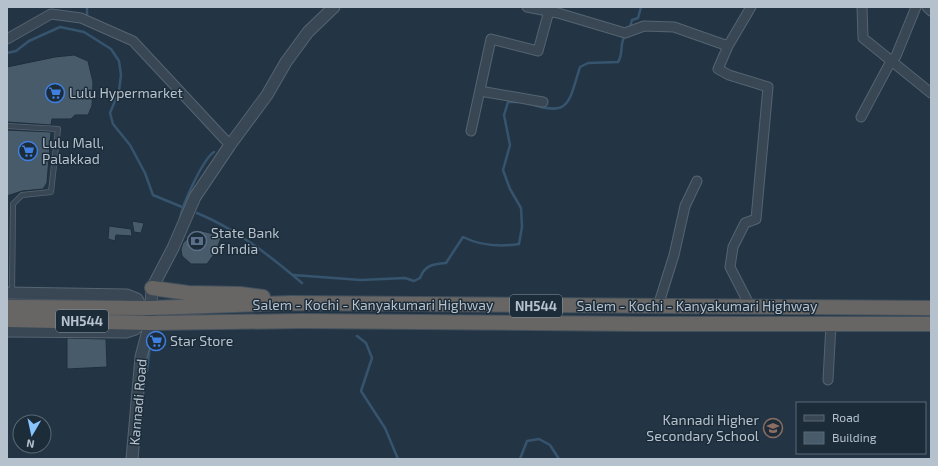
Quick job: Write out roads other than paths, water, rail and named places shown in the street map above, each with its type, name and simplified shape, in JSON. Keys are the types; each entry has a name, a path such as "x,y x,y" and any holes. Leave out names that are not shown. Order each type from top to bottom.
{"highway":[{"path":"152,288 188,293 262,297 275,304"},
{"name":"Salem - Kochi - Kanyakumari Highway","path":"7,307 146,307 275,304 931,308"},
{"name":"Salem - Kochi - Kanyakumari Highway","path":"7,320 146,323 302,321 931,324"}],"street":[{"path":"152,288 173,248 195,197 230,145 267,95 286,62 308,32 334,7"},
{"path":"527,7 549,11 625,33 644,26 674,27 728,46"},
{"path":"750,7 728,46 718,69 729,75 768,87 756,219 745,223 733,247 730,267 750,306"},
{"path":"862,7 863,38 931,93"},
{"path":"861,117 891,61 896,56 916,7"},
{"path":"927,7 931,11"},
{"path":"471,131 491,39 538,51 549,11"},
{"path":"7,39 51,14 81,18 133,41 230,145"},
{"path":"480,91 542,102"},
{"path":"658,306 674,255 685,206 697,181"},
{"name":"Kannadi Road","path":"132,459 141,357 146,323 146,307 152,288"},
{"path":"10,293 128,295 137,299 146,307"},
{"path":"7,331 126,332 146,323"},
{"path":"828,380 831,324"}],"lane":[{"path":"7,126 58,129 51,192 22,195 13,204 10,293"}],"waterway":[{"path":"87,7 87,15"},
{"path":"630,27 632,20 638,18 641,7"},
{"path":"7,53 16,51 29,41 60,27 84,32 111,49 119,61 121,75 119,91 110,113 113,124 130,145 145,173 153,195 182,207"},
{"path":"527,103 552,109 560,108 569,99 573,91 580,67 588,63 618,62 621,55 622,42 625,36"},
{"path":"293,275 361,280 405,278 414,281 420,278 424,270 430,266 446,263 463,237 490,245 519,244 522,227 521,208 510,189 503,170 510,145 504,115 508,102 518,102"},
{"path":"180,219 185,204 204,163 214,152"},
{"path":"197,213 239,235 277,262 302,283"},
{"path":"357,336 366,343 372,358 361,391 385,428 398,459"},
{"path":"147,371 151,338"},
{"path":"520,459 527,441 539,439 550,445 559,459"}],"place":[{"name":"Lulu Hypermarket","path":"55,93"},
{"name":"Lulu Mall, Palakkad","path":"28,151"},
{"name":"State Bank of India","path":"197,241"},
{"name":"Star Store","path":"156,341"},
{"name":"Kannadi Higher Secondary School","path":"773,428"}]}
